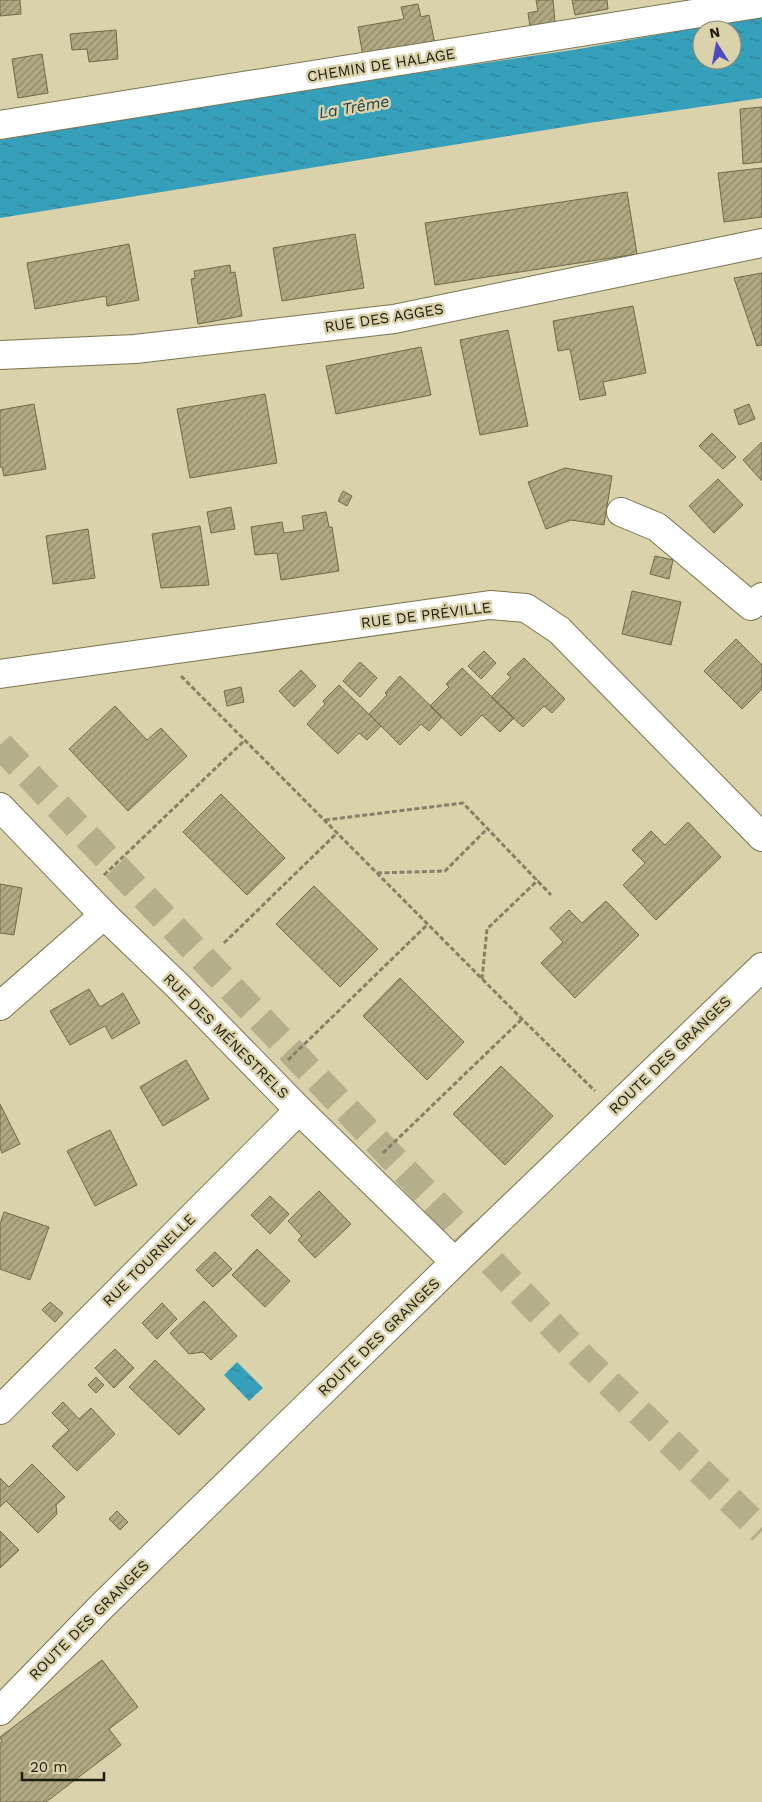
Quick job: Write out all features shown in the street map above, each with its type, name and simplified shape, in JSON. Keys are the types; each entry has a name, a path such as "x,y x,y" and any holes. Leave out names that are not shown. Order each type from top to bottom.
{"street":[{"name":"CHEMIN DE HALAGE","path":"0,125 717,6 762,3"},
{"name":"RUE DES AGGES","path":"0,355 135,349 394,319 762,243"},
{"path":"621,512 658,527 751,606 762,597"},
{"name":"RUE DE PRÉVILLE","path":"0,674 490,605 526,608 558,630 762,837"},
{"name":"RUE DES MÉNESTRELS","path":"0,807 104,915 178,986 299,1110 455,1262"},
{"path":"0,1006 104,915"},
{"name":"ROUTE DES GRANGES","path":"0,1711 102,1606 455,1262 762,967"},
{"name":"RUE TOURNELLE","path":"0,1410 299,1110"}],"path":[{"path":"177,672 597,1093"},
{"path":"102,877 245,740"},
{"path":"324,820 462,803 551,895"},
{"path":"376,873 445,871 488,829"},
{"path":"224,943 337,833"},
{"path":"482,979 487,929 538,880"},
{"path":"285,1062 428,924"},
{"path":"379,1156 522,1019"}],"water":[{"name":"La Trême","path":"762,16 762,98 589,123 0,218 0,140 213,103 579,49 692,29 692,70 742,70 742,20 740,20"},
{"path":"237,1362 263,1388 249,1401 224,1375"}],"building":[{"path":"0,0 20,0 21,14 0,16"},
{"path":"536,0 553,0 555,22 530,26 528,13 538,11"},
{"path":"572,0 607,0 608,9 575,15"},
{"path":"418,4 421,17 429,15 435,44 363,57 358,27 404,19 401,7"},
{"path":"116,30 118,59 89,62 87,49 72,50 70,34"},
{"path":"42,54 48,93 18,98 12,59"},
{"path":"762,107 762,162 743,164 740,109"},
{"path":"762,168 762,217 724,222 718,173"},
{"path":"627,192 637,254 435,285 425,223"},
{"path":"355,234 364,288 282,301 273,248"},
{"path":"129,244 139,300 107,306 106,296 35,309 27,263"},
{"path":"230,265 231,273 235,272 242,316 198,324 191,279 195,278 194,271"},
{"path":"762,273 762,345 757,346 734,278"},
{"path":"633,306 646,373 603,382 606,395 580,400 570,349 558,351 553,321"},
{"path":"508,330 528,426 480,435 460,340"},
{"path":"421,347 431,395 336,414 326,366"},
{"path":"265,394 277,463 190,478 177,409"},
{"path":"34,404 46,469 4,476 2,467 0,467 0,410"},
{"path":"749,404 755,419 739,425 734,410"},
{"path":"712,433 736,457 723,469 699,446"},
{"path":"762,442 762,481 743,460"},
{"path":"565,468 612,476 604,525 571,520 546,529 528,482"},
{"path":"718,479 743,505 714,533 689,506"},
{"path":"343,491 352,496 347,506 338,501"},
{"path":"231,507 235,529 211,533 207,512"},
{"path":"326,512 329,527 332,527 339,571 281,580 277,553 255,555 251,527 282,522 284,533 304,530 302,516"},
{"path":"200,526 209,585 161,588 152,534"},
{"path":"88,529 95,578 53,584 46,536"},
{"path":"655,556 673,560 669,579 650,574"},
{"path":"632,591 681,602 671,645 622,634"},
{"path":"736,639 762,665 762,689 742,709 704,671"},
{"path":"484,651 496,663 481,679 468,666"},
{"path":"524,658 565,699 552,713 544,706 523,727 491,697 511,677 507,674"},
{"path":"360,662 377,678 360,697 343,681"},
{"path":"462,668 514,718 500,732 482,715 461,736 430,706 449,687 446,684"},
{"path":"301,670 316,686 294,707 279,691"},
{"path":"400,676 442,717 429,731 421,724 400,745 369,714 387,695 385,693"},
{"path":"339,685 381,726 367,740 359,733 338,754 307,724 325,704 323,701"},
{"path":"241,687 244,702 227,706 224,691"},
{"path":"115,706 147,740 161,728 187,756 128,811 69,749"},
{"path":"221,794 285,858 247,895 183,832"},
{"path":"688,822 721,857 656,920 623,885 645,863 632,850 651,831 665,845"},
{"path":"0,884 22,888 14,935 0,933"},
{"path":"314,886 378,949 340,987 276,924"},
{"path":"606,901 639,935 575,998 541,963 563,942 550,928 569,910 582,923"},
{"path":"400,978 464,1042 427,1080 363,1016"},
{"path":"89,989 100,1007 123,993 140,1023 112,1039 105,1026 70,1045 50,1011"},
{"path":"186,1060 209,1099 163,1126 140,1087"},
{"path":"501,1066 553,1116 505,1165 453,1114"},
{"path":"0,1104 20,1144 2,1153 0,1148"},
{"path":"110,1130 137,1185 95,1206 67,1151"},
{"path":"319,1191 351,1224 315,1258 298,1240 302,1236 288,1221"},
{"path":"270,1196 289,1214 270,1234 251,1215"},
{"path":"4,1212 49,1227 30,1280 0,1269 0,1224"},
{"path":"257,1249 290,1281 265,1307 232,1275"},
{"path":"215,1252 232,1269 213,1287 196,1270"},
{"path":"204,1301 237,1336 211,1360 203,1352 189,1354 170,1333"},
{"path":"50,1302 63,1313 55,1322 42,1310"},
{"path":"162,1303 177,1319 157,1339 142,1323"},
{"path":"115,1349 134,1368 114,1388 95,1368"},
{"path":"155,1360 205,1409 179,1435 129,1387"},
{"path":"96,1377 104,1385 96,1393 88,1385"},
{"path":"63,1402 79,1419 91,1408 115,1434 77,1471 52,1446 69,1430 52,1413"},
{"path":"32,1464 65,1497 56,1505 57,1514 38,1533 6,1501 0,1507 0,1478 9,1487"},
{"path":"117,1511 128,1522 120,1530 109,1519"},
{"path":"0,1531 19,1550 0,1568"},
{"path":"102,1660 138,1707 109,1729 121,1745 46,1802 0,1802 0,1743 2,1742 0,1737"}],"tunnel":[{"path":"0,745 582,1357 762,1531"}]}
